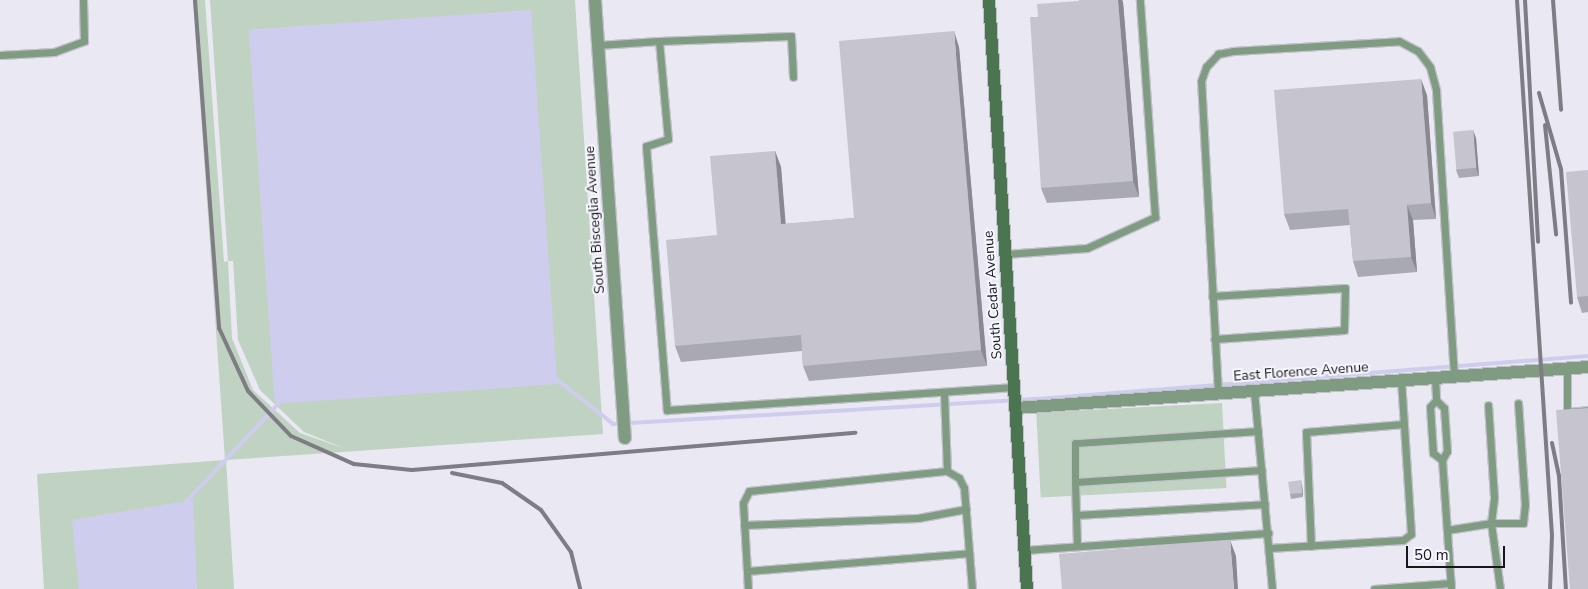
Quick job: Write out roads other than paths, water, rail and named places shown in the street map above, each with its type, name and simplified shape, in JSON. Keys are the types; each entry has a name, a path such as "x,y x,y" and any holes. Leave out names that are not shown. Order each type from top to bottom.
{"main road":[{"name":"South Cedar Avenue","path":"989,0 1028,589"}],"street":[{"name":"South Bisceglia Avenue","path":"595,0 626,438"},
{"name":"East Florence Avenue","path":"1016,408 1588,367"}],"lane":[{"path":"0,55 54,52 84,41 83,0"},
{"path":"1006,254 1088,248 1155,217 1140,0"},
{"path":"598,46 659,41 791,36 793,77"},
{"path":"1218,394 1204,169 1201,81 1206,67 1218,54 1234,51 1399,40 1418,51 1430,66 1436,90 1454,376"},
{"path":"659,41 668,139 646,146 667,410 1014,388"},
{"path":"1212,296 1345,288 1344,330 1214,339"},
{"path":"1567,368 1567,412 1588,410"},
{"path":"1435,378 1436,400 1430,408 1433,453 1442,460"},
{"path":"1269,548 1403,540 1411,534 1402,380"},
{"path":"1254,391 1272,589"},
{"path":"944,393 947,471"},
{"path":"1374,589 1451,586 1442,460 1447,451 1444,408 1436,400"},
{"path":"1447,530 1491,522 1522,523 1518,404"},
{"path":"1488,405 1494,496 1491,522 1500,589"},
{"path":"1311,546 1306,432 1404,424"},
{"path":"1077,546 1075,443 1258,431"},
{"path":"1075,482 1262,470"},
{"path":"748,589 743,503 749,491 763,486 947,471 960,478 966,509 972,589"},
{"path":"1076,515 1265,504"},
{"path":"744,525 918,518 966,509"},
{"path":"1025,550 1268,533"},
{"path":"747,571 969,553"}],"water":[{"path":"531,10 557,384 275,404 249,30"},
{"path":"193,500 197,589 79,589 72,520"}],"waterway":[{"path":"554,377 613,424 1037,399 1588,356"},
{"path":"184,504 282,400"}],"railway":[{"path":"195,0 219,328 248,391 291,436 354,464 412,470 855,433"},
{"path":"1517,0 1552,535 1550,589"},
{"path":"1525,0 1538,242"},
{"path":"1553,0 1561,110"},
{"path":"1539,93 1561,169 1571,303"},
{"path":"1545,125 1556,234"},
{"path":"1552,443 1559,476 1566,589"},
{"path":"452,473 502,483 541,510 571,552 580,589"}]}
